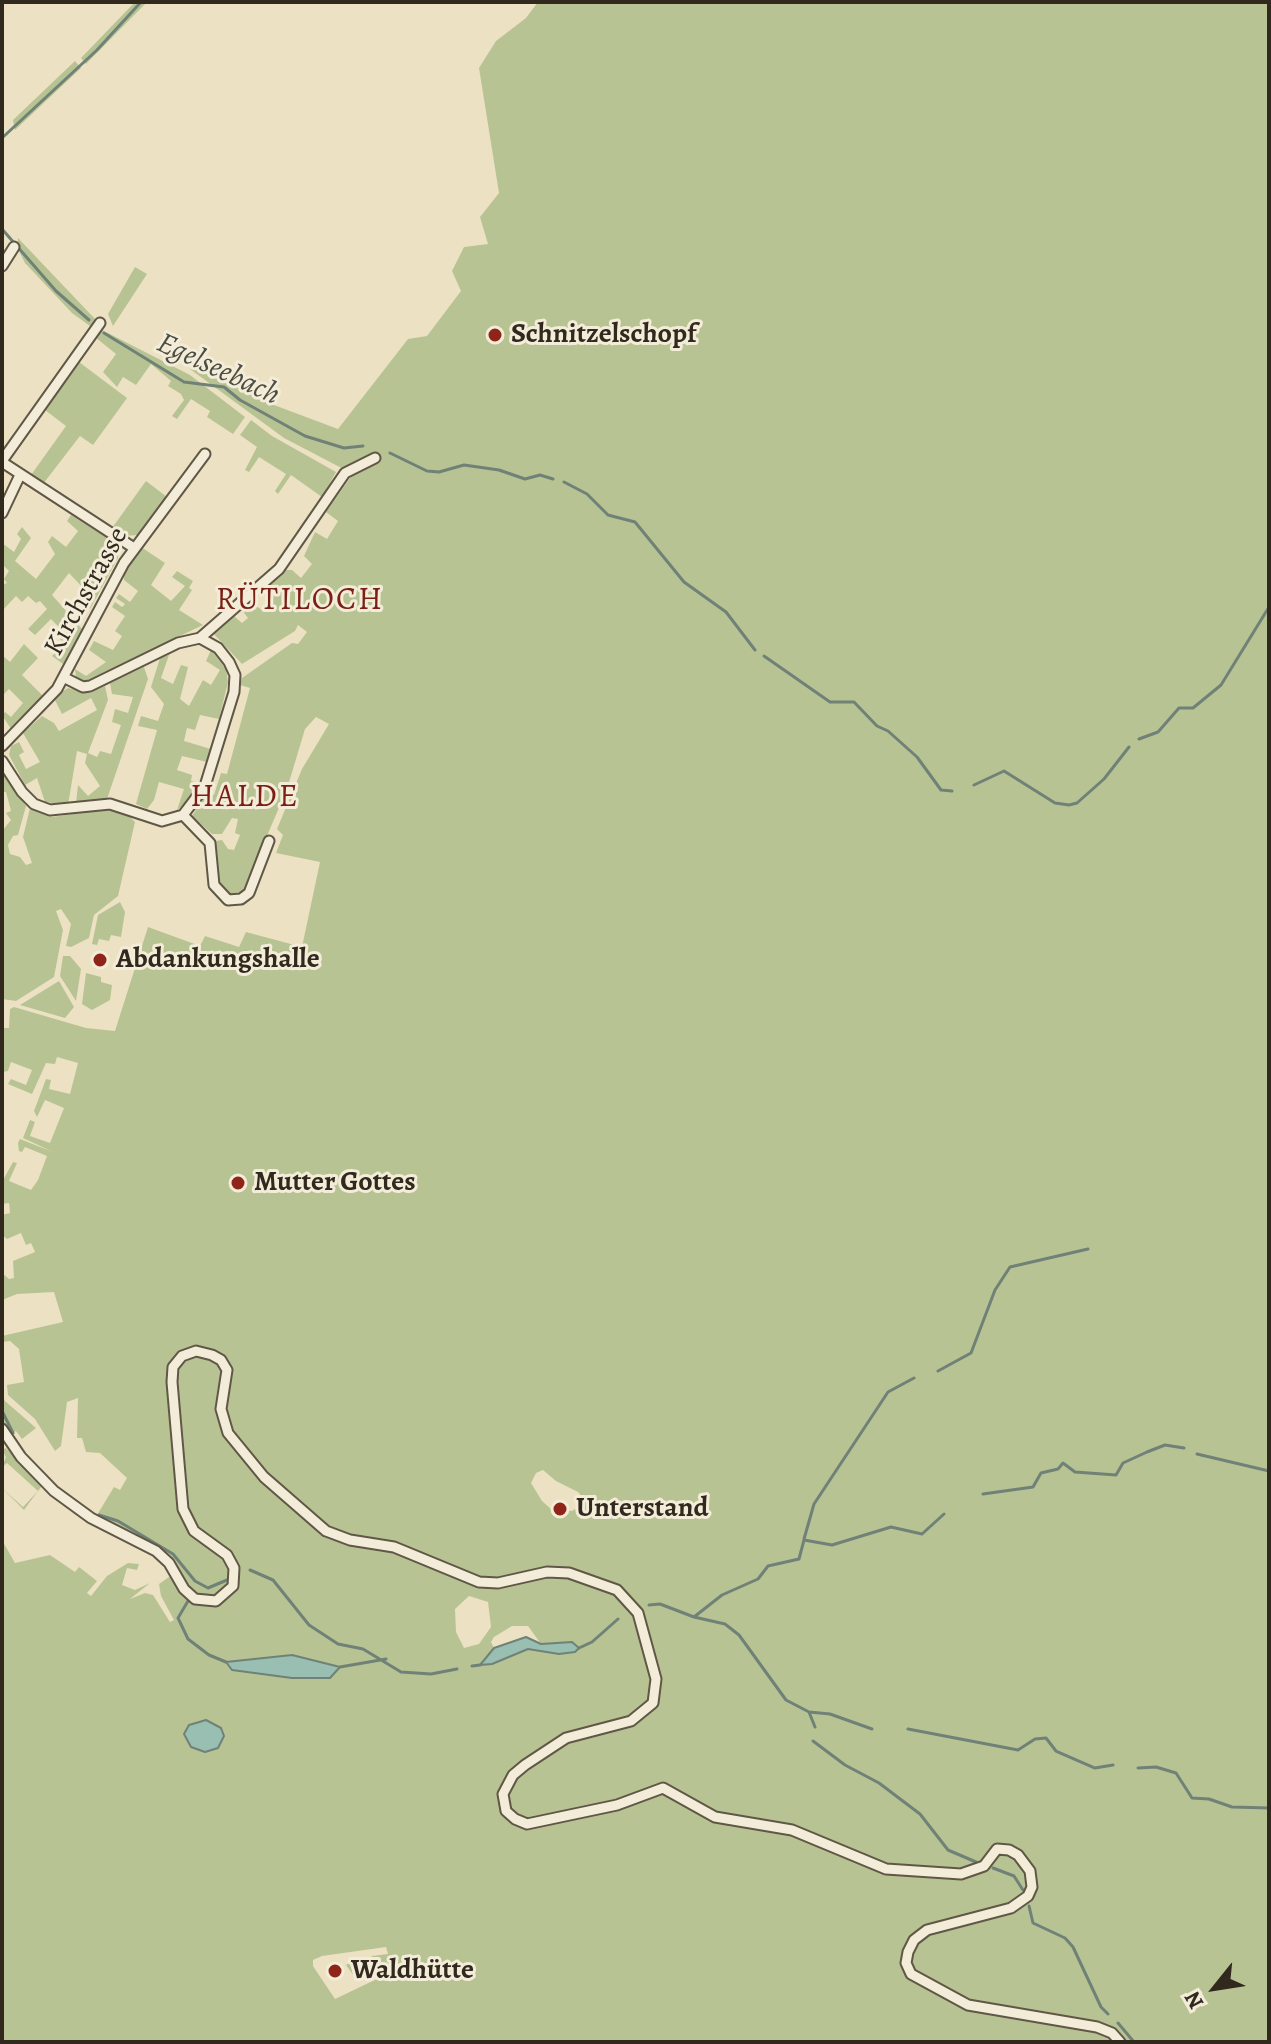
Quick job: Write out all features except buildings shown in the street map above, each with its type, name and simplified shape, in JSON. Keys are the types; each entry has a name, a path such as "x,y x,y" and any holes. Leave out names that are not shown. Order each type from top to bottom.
{"street":[{"path":"2,266 14,247"},
{"path":"100,323 2,462 134,548"},
{"name":"Kirchstrasse","path":"2,746 48,703 65,678 107,592 134,548 205,454"},
{"path":"65,678 83,687 90,686 178,643 200,638 279,569 345,473 375,458"},
{"path":"2,513 20,475"},
{"path":"2,761 22,792 34,804 50,810 110,804 162,821 183,815 205,786 234,692 235,675 229,662 218,648 200,638"},
{"path":"183,815 210,843 214,885 228,900 241,899 249,893 269,841"},
{"path":"2,1429 21,1457 54,1491 91,1518 141,1543 169,1563 184,1589 195,1599 216,1601 233,1586 235,1575 232,1560 190,1524 183,1509 177,1467 173,1367 186,1353 204,1352 221,1360 227,1370 221,1416 235,1444 264,1477 326,1531 350,1540 394,1547 479,1582 498,1583 547,1572 569,1573 617,1590 638,1613 656,1679 653,1703 627,1723 572,1735 513,1775 503,1794 506,1811 515,1819 527,1824 594,1810 663,1788 715,1817 792,1830 886,1869 961,1874 984,1866 997,1849 1009,1850 1018,1855 1030,1871 1032,1887 1028,1896 1011,1908 927,1930 914,1940 908,1952 906,1963 911,1974 968,2005 1097,2027 1112,2033 1120,2042"}],"green space":[{"path":"135,2 147,2 86,64 81,58"},
{"path":"538,2 1269,2 1269,2042 2,2042 2,1540 15,1563 50,1555 75,1572 79,1567 97,1581 87,1593 91,1596 107,1576 128,1563 139,1564 137,1570 127,1568 122,1585 135,1590 150,1583 130,1599 145,1593 153,1595 170,1622 174,1620 161,1596 159,1584 169,1577 174,1579 185,1598 190,1590 166,1553 97,1515 114,1487 120,1490 127,1478 100,1453 86,1452 82,1438 77,1438 78,1398 67,1402 61,1446 55,1451 35,1419 8,1395 7,1385 24,1382 19,1349 10,1341 2,1342 2,1336 63,1322 54,1292 17,1294 2,1300 2,1273 9,1279 14,1278 13,1261 35,1252 31,1243 26,1245 21,1233 7,1239 2,1235 2,1215 10,1213 9,1203 2,1204 2,1182 13,1162 17,1163 9,1181 31,1190 38,1180 47,1156 25,1147 22,1152 19,1151 18,1143 20,1139 53,1152 23,1138 30,1120 35,1122 30,1136 50,1143 64,1108 45,1100 37,1117 34,1111 46,1079 51,1080 49,1089 70,1094 78,1063 57,1057 55,1064 46,1063 32,1094 8,1084 11,1079 26,1085 32,1070 11,1062 8,1071 2,1072 2,1028 9,1028 10,1009 14,1007 86,1028 115,1031 148,927 200,946 205,936 239,947 246,932 302,947 320,862 276,853 283,835 277,829 302,769 329,724 316,717 305,729 287,789 243,892 227,894 219,885 215,841 222,840 228,849 234,850 240,835 235,833 238,819 232,818 222,834 212,834 192,816 207,793 214,795 221,773 227,774 250,688 240,685 242,678 292,643 298,644 307,632 298,625 295,631 242,664 212,632 234,616 242,623 248,618 244,613 250,602 262,610 270,601 261,592 282,570 292,570 301,578 312,564 304,556 315,532 327,539 338,521 326,512 353,474 284,438 190,369 198,357 266,402 338,429 408,339 427,336 461,291 452,271 464,247 488,244 480,217 499,193 479,68 496,41 526,18","holes":["543,1470 578,1492 584,1499 581,1505 572,1511 551,1509 531,1483 536,1473","469,1596 488,1602 491,1627 479,1644 464,1648 456,1632 455,1609","512,1626 528,1626 541,1644 572,1642 559,1654 528,1649 482,1661 494,1648 491,1642","292,1655 339,1667 330,1678 232,1670 226,1663","386,1947 388,1954 372,1956 364,1969 353,1961 346,1965 354,1976 362,1976 387,1962 381,1977 335,1999 313,1966 313,1960"]},
{"path":"75,61 81,68 15,130 13,120"},
{"path":"18,238 96,320 90,326 72,313 25,263 18,249"},
{"path":"135,267 147,274 113,326 108,314"},
{"path":"102,330 190,375 245,417 233,434 207,417 210,411 191,399 177,419 172,416 184,400 181,394 168,386 171,381 151,364 136,385 123,377 117,387 103,372 116,354 95,337"},
{"path":"79,362 127,398 93,445 80,436 43,484 31,475 66,426 45,410"},
{"path":"251,420 272,436 336,472 322,497 291,475 278,494 275,491 286,474 259,457 249,472 245,470 257,447 240,435"},
{"path":"146,481 167,497 138,535 123,536 112,528"},
{"path":"71,515 110,540 117,549 118,558 90,609 78,599 86,591 69,573 52,595 82,629 63,664 52,656 64,643 60,639 65,633 51,619 35,635 28,629 47,609 40,601 36,603 28,596 22,602 16,596 2,611 2,585 7,583 4,579 9,571 3,565 2,543 14,552 21,539 17,534 22,527 31,538 15,561 36,579 55,554 48,542 52,536 66,547 78,531 67,521"},
{"path":"141,547 165,563 151,585 171,601 185,586 172,577 177,571 193,581 189,588 192,590 179,610 203,625 83,682 76,677 75,669 86,676 106,662 89,650 94,641 113,650 122,636 115,631 125,616 112,607 115,602 122,607 125,604 116,598 119,594 130,602 138,591 124,580 124,573"},
{"path":"24,644 38,658 22,675 43,696 11,729 2,715 5,712 11,717 23,703 9,689 2,696 2,655 10,662"},
{"path":"211,650 226,669 228,682 219,719 200,715 195,730 187,728 184,741 211,749 207,762 182,756 177,770 192,775 191,781 199,783 190,799 177,810 184,789 159,782 154,800 147,809 136,804 157,730 138,726 141,716 158,721 164,704 151,687 160,658 169,655 161,678 173,684 181,665 188,667 180,699 189,706 203,680 211,685 220,670 206,661"},
{"path":"144,667 148,679 107,799 76,803 78,785 88,796 100,786 85,763 87,754 77,751 68,805 45,802 37,778 25,785 9,755 11,746 19,742 24,752 19,755 26,769 40,762 23,733 42,716 54,723 59,731 97,710 91,698 62,714 55,700 63,691 68,688 90,693 105,686 108,700 88,753 97,757 100,751 111,754 121,725 112,722 115,709 128,713 133,697 112,694 110,683"},
{"path":"2,771 26,806 18,835 13,836 8,845 10,854 20,857 26,865 32,863 23,837 30,808 52,817 109,809 127,814 135,822 118,896 94,915 89,938 71,947 66,946 71,924 61,909 56,911 63,930 54,977 16,1001 2,999 2,831 11,820 6,813 11,811 6,792 2,792"},
{"path":"120,902 125,912 121,937 111,935 109,941 99,939 97,945 92,944 98,915"},
{"path":"63,956 70,956 81,969 76,1001 60,976"},
{"path":"86,973 101,977 101,982 112,985 110,1000 92,1010 82,1004"},
{"path":"59,981 74,1007 65,1018 20,1005"},
{"path":"2,1395 36,1428 22,1439 16,1431 11,1434 2,1419"},
{"path":"6,1448 41,1487 24,1510 2,1488 23,1507 38,1491 7,1463 2,1467 6,1457 2,1450"}],"water":[{"path":"526,1637 541,1644 572,1642 579,1648 575,1652 559,1654 528,1649 492,1664 480,1665 494,1648"},
{"path":"292,1655 340,1667 330,1678 292,1678 232,1670 226,1662"},
{"path":"206,1720 221,1728 224,1736 218,1748 205,1752 191,1747 184,1734 189,1725"}],"waterway":[{"path":"2,138 97,50 141,2"},
{"name":"Egelseebach","path":"2,229 56,291 89,320"},
{"name":"Egelseebach","path":"104,333 184,382 224,387 240,400 305,436 344,448 363,446"},
{"name":"Egelseebach","path":"390,453 427,471 439,472 464,465 499,470 525,479 540,475 553,479"},
{"name":"Egelseebach","path":"564,482 587,494 608,515 635,522 684,582 726,612 755,650"},
{"name":"Egelseebach","path":"1139,739 1158,732 1179,708 1193,708 1221,685 1269,607"},
{"name":"Egelseebach","path":"764,656 830,702 854,702 877,726 888,731 917,757 941,790 952,791"},
{"name":"Egelseebach","path":"974,785 1004,771 1055,803 1069,805 1077,803 1104,779 1129,747"},
{"path":"938,1371 971,1353 995,1290 1010,1267 1088,1249"},
{"path":"804,1539 814,1504 888,1392 914,1378"},
{"path":"2,1411 13,1433"},
{"path":"983,1494 1033,1487 1041,1473 1058,1469 1063,1463 1075,1472 1116,1475 1123,1463 1147,1452 1165,1445 1184,1448"},
{"path":"1197,1454 1269,1471"},
{"path":"694,1617 722,1595 758,1579 768,1566 799,1559 804,1540 832,1545 891,1527 922,1534 944,1514"},
{"path":"99,1515 118,1521 173,1554 195,1581 208,1588 227,1580"},
{"path":"250,1570 273,1580 309,1625 338,1644 363,1649 401,1672 431,1674 457,1669"},
{"path":"188,1601 178,1618 188,1639 209,1655 226,1662"},
{"path":"649,1605 660,1604 694,1617 725,1624 739,1635 786,1700 809,1712 830,1714 872,1729"},
{"path":"579,1648 592,1642 618,1619"},
{"path":"340,1667 386,1659"},
{"path":"472,1666 480,1665"},
{"path":"809,1712 815,1727"},
{"path":"908,1729 1018,1750 1035,1739 1046,1738 1056,1751 1095,1768 1113,1765"},
{"path":"813,1741 845,1765 879,1783 920,1814 948,1850 976,1862"},
{"path":"1138,1768 1156,1767 1176,1773 1192,1798 1209,1799 1232,1807 1269,1808"},
{"path":"993,1868 1014,1876 1023,1890"},
{"path":"1029,1906 1033,1923 1065,1938 1073,1947 1101,2007 1108,2014"},
{"path":"1118,2023 1134,2042"}],"place":[{"name":"Schnitzelschopf","path":"495,335"},
{"name":"Abdankungshalle","path":"100,960"},
{"name":"Mutter Gottes","path":"238,1183"},
{"name":"Unterstand","path":"560,1509"},
{"name":"Waldhütte","path":"335,1971"}],"district":[{"name":"RÜTILOCH","path":"300,601"},
{"name":"HALDE","path":"245,798"}]}
